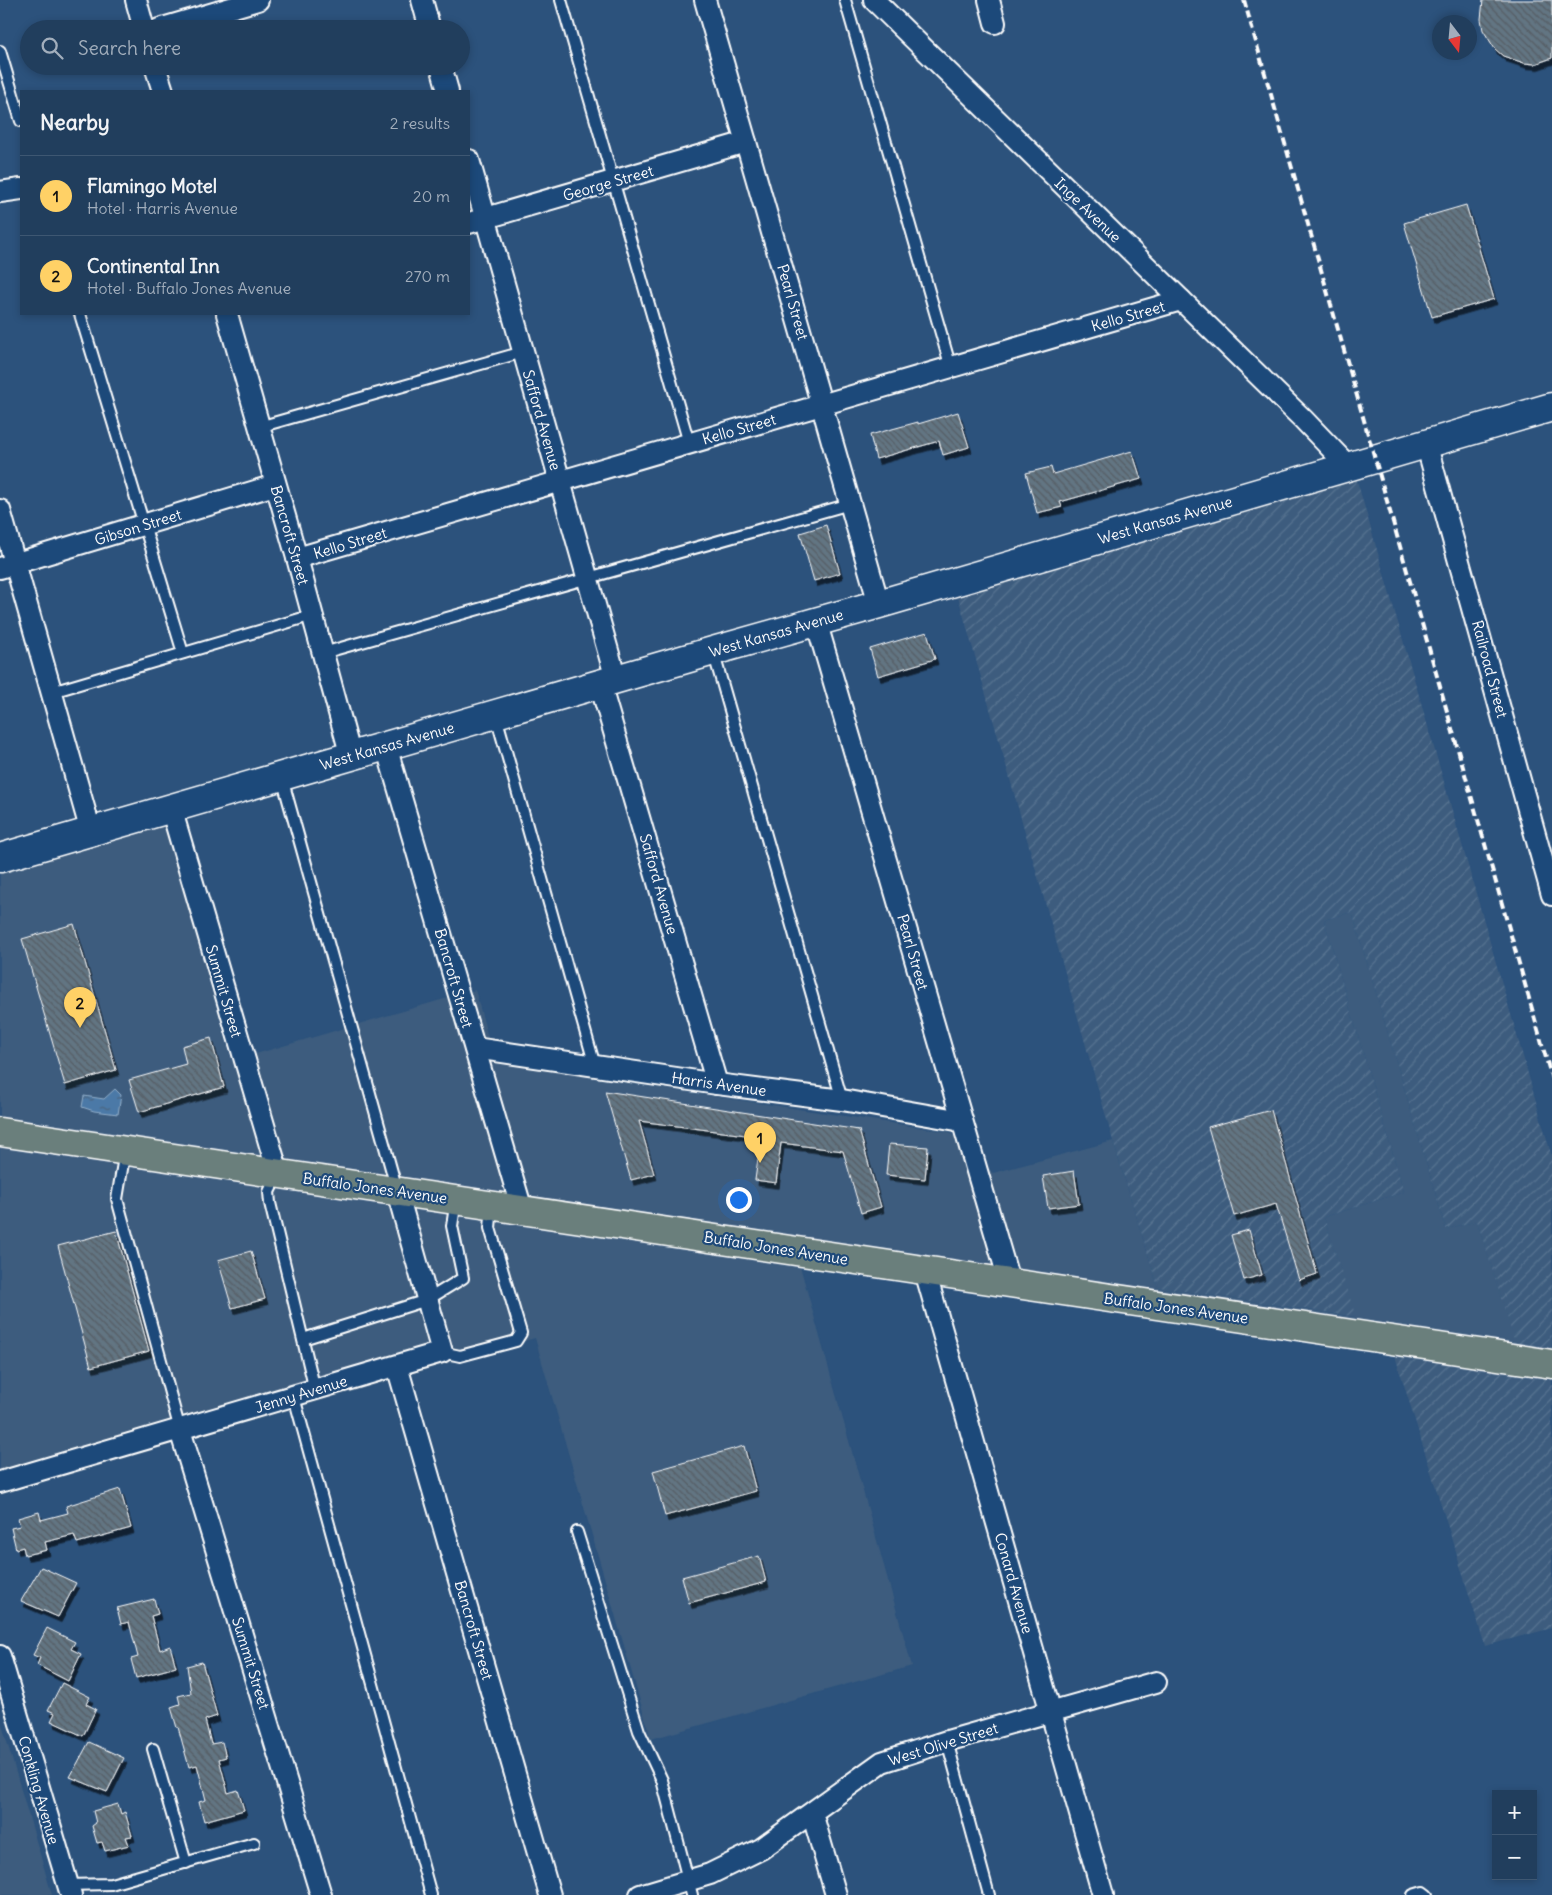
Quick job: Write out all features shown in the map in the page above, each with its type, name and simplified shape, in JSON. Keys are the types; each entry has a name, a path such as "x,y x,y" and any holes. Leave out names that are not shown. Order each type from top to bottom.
{"main road":[{"name":"Buffalo Jones Avenue","path":"0,1132 1552,1364"}],"street":[{"path":"136,0 142,20"},
{"path":"190,20 258,0"},
{"path":"422,0 428,20"},
{"name":"Pearl Street","path":"704,0 879,604"},
{"name":"Inge Avenue","path":"874,0 1303,419 1348,466"},
{"path":"989,0 995,23"},
{"path":"158,75 163,90"},
{"path":"442,75 444,90"},
{"name":"George Street","path":"477,221 746,142"},
{"name":"Safford Avenue","path":"470,168 477,221 523,352 587,578 608,681 718,1084"},
{"path":"0,192 20,188"},
{"name":"Kello Street","path":"298,558 559,480 822,406 1181,300"},
{"name":"Bancroft Street","path":"227,315 275,485 298,558 351,757"},
{"name":"West Kansas Avenue","path":"0,858 1552,407"},
{"name":"Railroad Street","path":"1426,443 1552,895"},
{"name":"Gibson Street","path":"8,566 275,485"},
{"path":"0,510 8,566 52,692 91,832"},
{"name":"Pearl Street","path":"816,621 1010,1284"},
{"name":"Bancroft Street","path":"386,746 522,1210"},
{"name":"Summit Street","path":"171,808 278,1173"},
{"name":"Harris Avenue","path":"475,1048 718,1084 842,1100 962,1121"},
{"path":"397,1191 442,1352"},
{"name":"Conard Avenue","path":"925,1271 1104,1895"},
{"name":"Jenny Avenue","path":"0,1482 442,1352"},
{"name":"Bancroft Street","path":"397,1366 550,1895"},
{"name":"Summit Street","path":"180,1430 321,1895"},
{"name":"Conkling Avenue","path":"0,1656 69,1890"},
{"name":"West Olive Street","path":"640,1895 690,1888 710,1874 761,1849 882,1762 947,1741 1156,1682"},
{"path":"812,1813 836,1895"}],"lane":[{"path":"562,0 689,443"},
{"path":"845,0 951,368"},
{"path":"0,51 20,118"},
{"path":"80,315 183,653"},
{"path":"259,427 523,352"},
{"path":"323,653 850,504"},
{"path":"52,692 313,615"},
{"path":"713,651 842,1100"},
{"path":"495,714 595,1066"},
{"path":"281,777 397,1191"},
{"path":"125,1150 117,1199 180,1430"},
{"path":"278,1173 269,1192 270,1202 315,1390"},
{"path":"303,1339 427,1300 463,1278 452,1226 456,1200"},
{"path":"442,1352 460,1356 516,1341 520,1336 521,1333 490,1228 492,1205"},
{"path":"294,1397 431,1895"},
{"path":"577,1532 639,1731 662,1780 690,1888"},
{"path":"947,1741 989,1895"},
{"path":"153,1749 186,1863"},
{"path":"69,1890 111,1884 254,1843"},
{"path":"1413,1895 1422,1892 1427,1895"}],"shaded area":[{"path":"1356,477 1552,1157 1552,1628 1485,1646 1395,1356 1525,1375 1477,1221 1446,1229 1352,912 1324,920 1404,1192 1324,1217 1356,1317 1158,1287 1113,1141 957,593"},
{"path":"156,797 232,1061 475,990 495,1063 950,1132 993,1173 1113,1141 1158,1287 1355,1317 1324,1217 1404,1192 1324,920 1352,912 1446,1229 1477,1221 1526,1375 1068,1304 800,1266 912,1666 651,1739 535,1338 0,1495 0,841"},
{"path":"0,1718 52,1895 0,1895"}],"water":[{"path":"115,1089 121,1095 118,1114 94,1111 82,1107 84,1096 104,1099"}],"building":[{"path":"1483,0 1552,0 1552,58 1535,64 1524,63 1503,56 1495,49 1483,30 1481,19"},
{"path":"1466,205 1494,299 1432,317 1404,223"},
{"path":"958,412 969,447 943,455 939,441 876,459 870,435"},
{"path":"1132,451 1141,479 1060,502 1062,507 1037,513 1026,473 1051,467 1053,474"},
{"path":"826,525 840,573 814,581 800,533"},
{"path":"927,632 935,659 878,676 870,649"},
{"path":"74,924 116,1070 65,1085 22,939"},
{"path":"211,1038 224,1087 139,1112 129,1080 186,1064 182,1046"},
{"path":"605,1091 859,1130 881,1207 861,1213 843,1151 781,1143 776,1183 755,1180 761,1137 639,1121 654,1174 631,1180"},
{"path":"1271,1110 1317,1274 1299,1280 1276,1204 1234,1216 1208,1127"},
{"path":"889,1144 928,1147 925,1179 886,1175"},
{"path":"1074,1171 1079,1204 1048,1208 1043,1176"},
{"path":"1249,1230 1262,1275 1244,1280 1231,1235"},
{"path":"116,1231 149,1351 91,1367 58,1246"},
{"path":"251,1251 265,1299 232,1308 218,1260"},
{"path":"744,1446 756,1491 665,1516 653,1471"},
{"path":"120,1489 131,1528 77,1543 74,1535 45,1542 47,1550 25,1555 23,1547 16,1549 11,1528 20,1526 18,1518 39,1512 41,1520 68,1513 66,1506"},
{"path":"759,1556 766,1582 689,1603 682,1577"},
{"path":"41,1567 76,1583 58,1617 21,1601"},
{"path":"154,1599 158,1614 151,1616 160,1650 170,1646 176,1667 136,1678 131,1659 138,1657 129,1622 121,1624 117,1608"},
{"path":"47,1628 75,1642 71,1649 81,1654 68,1681 37,1665 40,1658 33,1655"},
{"path":"202,1662 217,1716 205,1720 211,1744 222,1742 226,1757 219,1759 228,1793 238,1790 244,1810 204,1821 199,1802 206,1800 197,1765 189,1767 171,1707 180,1704 178,1696 191,1693 187,1666"},
{"path":"62,1683 90,1697 86,1704 96,1709 83,1736 51,1721 55,1713 48,1710"},
{"path":"89,1742 124,1758 107,1792 70,1777"},
{"path":"118,1804 121,1814 125,1812 132,1836 126,1837 129,1845 105,1851 102,1842 97,1843 92,1826 96,1823 93,1811"}],"railway":[{"path":"1244,0 1552,1079"}],"place":[{"name":"Continental Inn","path":"80,1028"},
{"name":"Flamingo Motel","path":"760,1163"}]}
